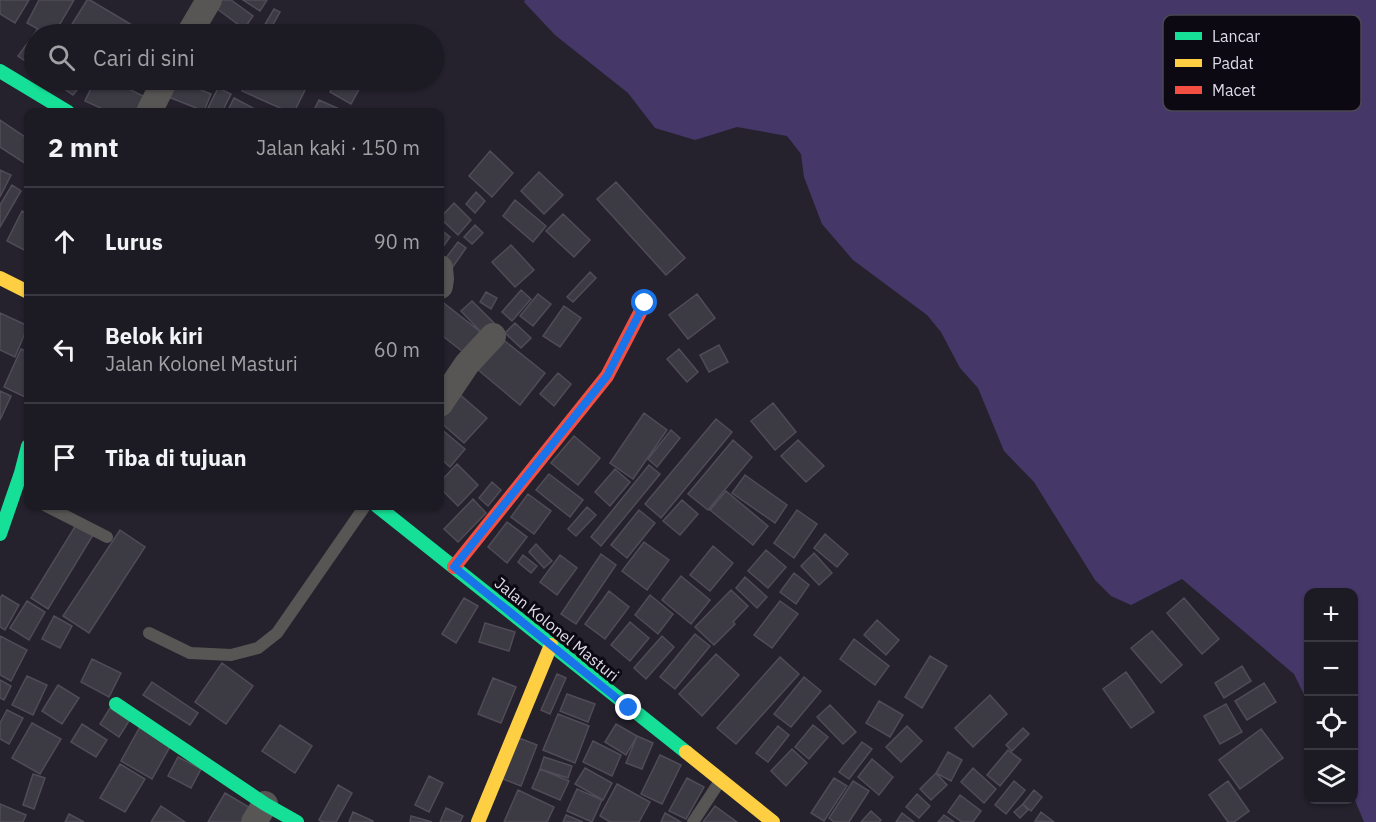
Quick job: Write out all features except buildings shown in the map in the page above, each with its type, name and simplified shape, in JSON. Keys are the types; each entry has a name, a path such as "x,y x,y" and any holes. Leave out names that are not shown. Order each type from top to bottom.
{"street":[{"path":"195,24 209,0"},
{"path":"0,71 24,85"},
{"path":"32,90 61,108"},
{"path":"151,108 160,90"},
{"path":"0,278 24,290"},
{"path":"454,567 607,376 645,303"},
{"path":"444,398 467,364 493,336"},
{"path":"0,534 24,480"},
{"name":"Jalan Kolonel Masturi","path":"382,510 773,822"},
{"path":"478,822 551,645"},
{"path":"116,704 260,813 297,822"}],"lane":[{"path":"54,510 107,537"},
{"path":"149,633 190,652 231,655 258,648 277,633 362,510"},
{"path":"693,822 721,780"}],"shaded area":[{"path":"525,0 1376,0 1376,822 1364,822 1356,804 1358,588 1304,588 1304,695 1294,674 1182,579 1131,605 1111,596 1095,580 1034,482 1004,451 978,388 960,368 941,332 927,315 853,260 822,224 804,177 801,154 787,136 737,127 695,140 655,128 628,93 555,35 524,2"}],"traffic: fast":[{"path":"0,71 24,85"},
{"path":"32,90 61,108"},
{"path":"0,534 24,461"},
{"path":"382,510 686,752"},
{"path":"116,704 265,804 297,822"}],"traffic: slow":[{"path":"0,278 24,290"},
{"path":"478,822 551,645"},
{"path":"686,752 773,822"}],"traffic: jam":[{"path":"454,567 607,376 645,303"}],"route":[{"path":"629,708 454,567 607,376 645,303"}]}
